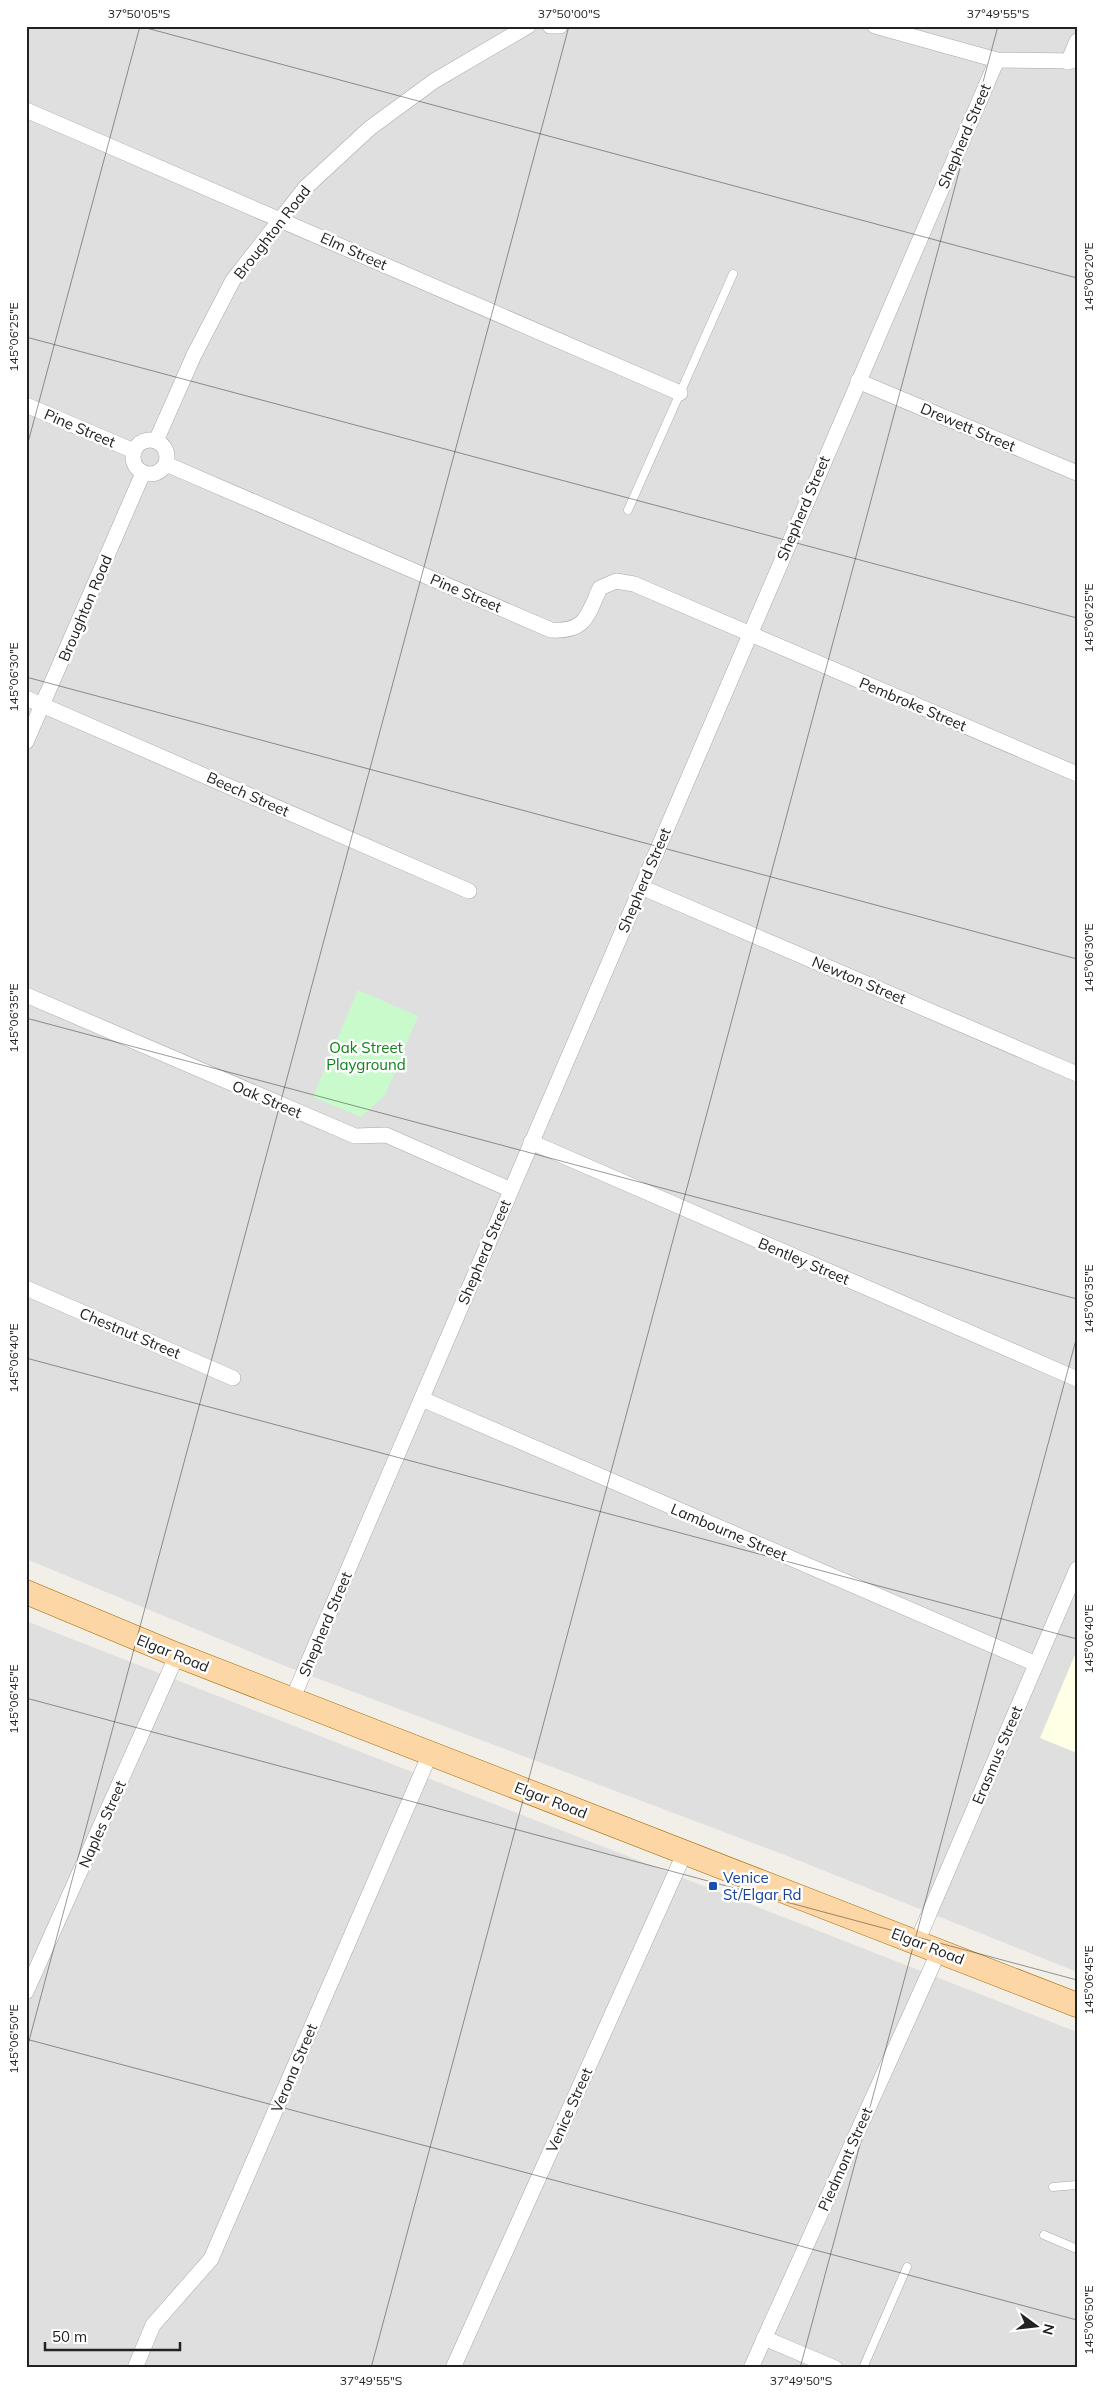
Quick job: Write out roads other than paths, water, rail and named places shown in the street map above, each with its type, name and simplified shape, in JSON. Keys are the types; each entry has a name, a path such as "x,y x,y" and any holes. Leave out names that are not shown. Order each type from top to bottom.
{"main road":[{"name":"Elgar Road","path":"26,1592 177,1655 1077,2005"}],"street":[{"name":"Broughton Road","path":"156,441 194,355 234,280 305,188 370,128 434,81 528,26"},
{"path":"550,26 560,26"},
{"path":"876,26 997,60 1072,62 1077,41"},
{"name":"Shepherd Street","path":"292,1700 748,634 997,60"},
{"name":"Elm Street","path":"26,110 280,218 680,393"},
{"name":"Drewett Street","path":"858,380 1077,473"},
{"name":"Pine Street","path":"26,405 134,451"},
{"path":"156,441 165,448 166,464 154,474 143,473 138,470 133,461 134,451 141,442 156,441"},
{"name":"Pine Street","path":"166,464 551,630 569,631 584,621 600,588 616,581 634,584 748,634"},
{"name":"Broughton Road","path":"26,742 143,473"},
{"name":"Pembroke Street","path":"748,634 1077,774"},
{"name":"Beech Street","path":"26,698 469,891"},
{"name":"Newton Street","path":"641,886 1077,1074"},
{"name":"Oak Street","path":"26,995 355,1136 386,1135 510,1190"},
{"name":"Bentley Street","path":"531,1142 1077,1379"},
{"name":"Chestnut Street","path":"26,1288 233,1378"},
{"name":"Lambourne Street","path":"422,1399 1036,1664"},
{"name":"Erasmus Street","path":"917,1942 1077,1569"},
{"name":"Naples Street","path":"26,1992 177,1655"},
{"name":"Verona Street","path":"136,2368 153,2326 211,2259 430,1754"},
{"name":"Venice Street","path":"453,2368 685,1852"},
{"name":"Piedmont Street","path":"751,2368 939,1951"},
{"path":"764,2338 835,2368"}],"lane":[{"path":"628,510 733,274"},
{"path":"1053,2187 1077,2185"},
{"path":"1044,2235 1077,2249"},
{"path":"863,2368 907,2267"}],"place":[{"name":"Venice St/Elgar Rd","path":"713,1886"}],"park label":[{"name":"Oak Street Playground","path":"366,1056"}]}
